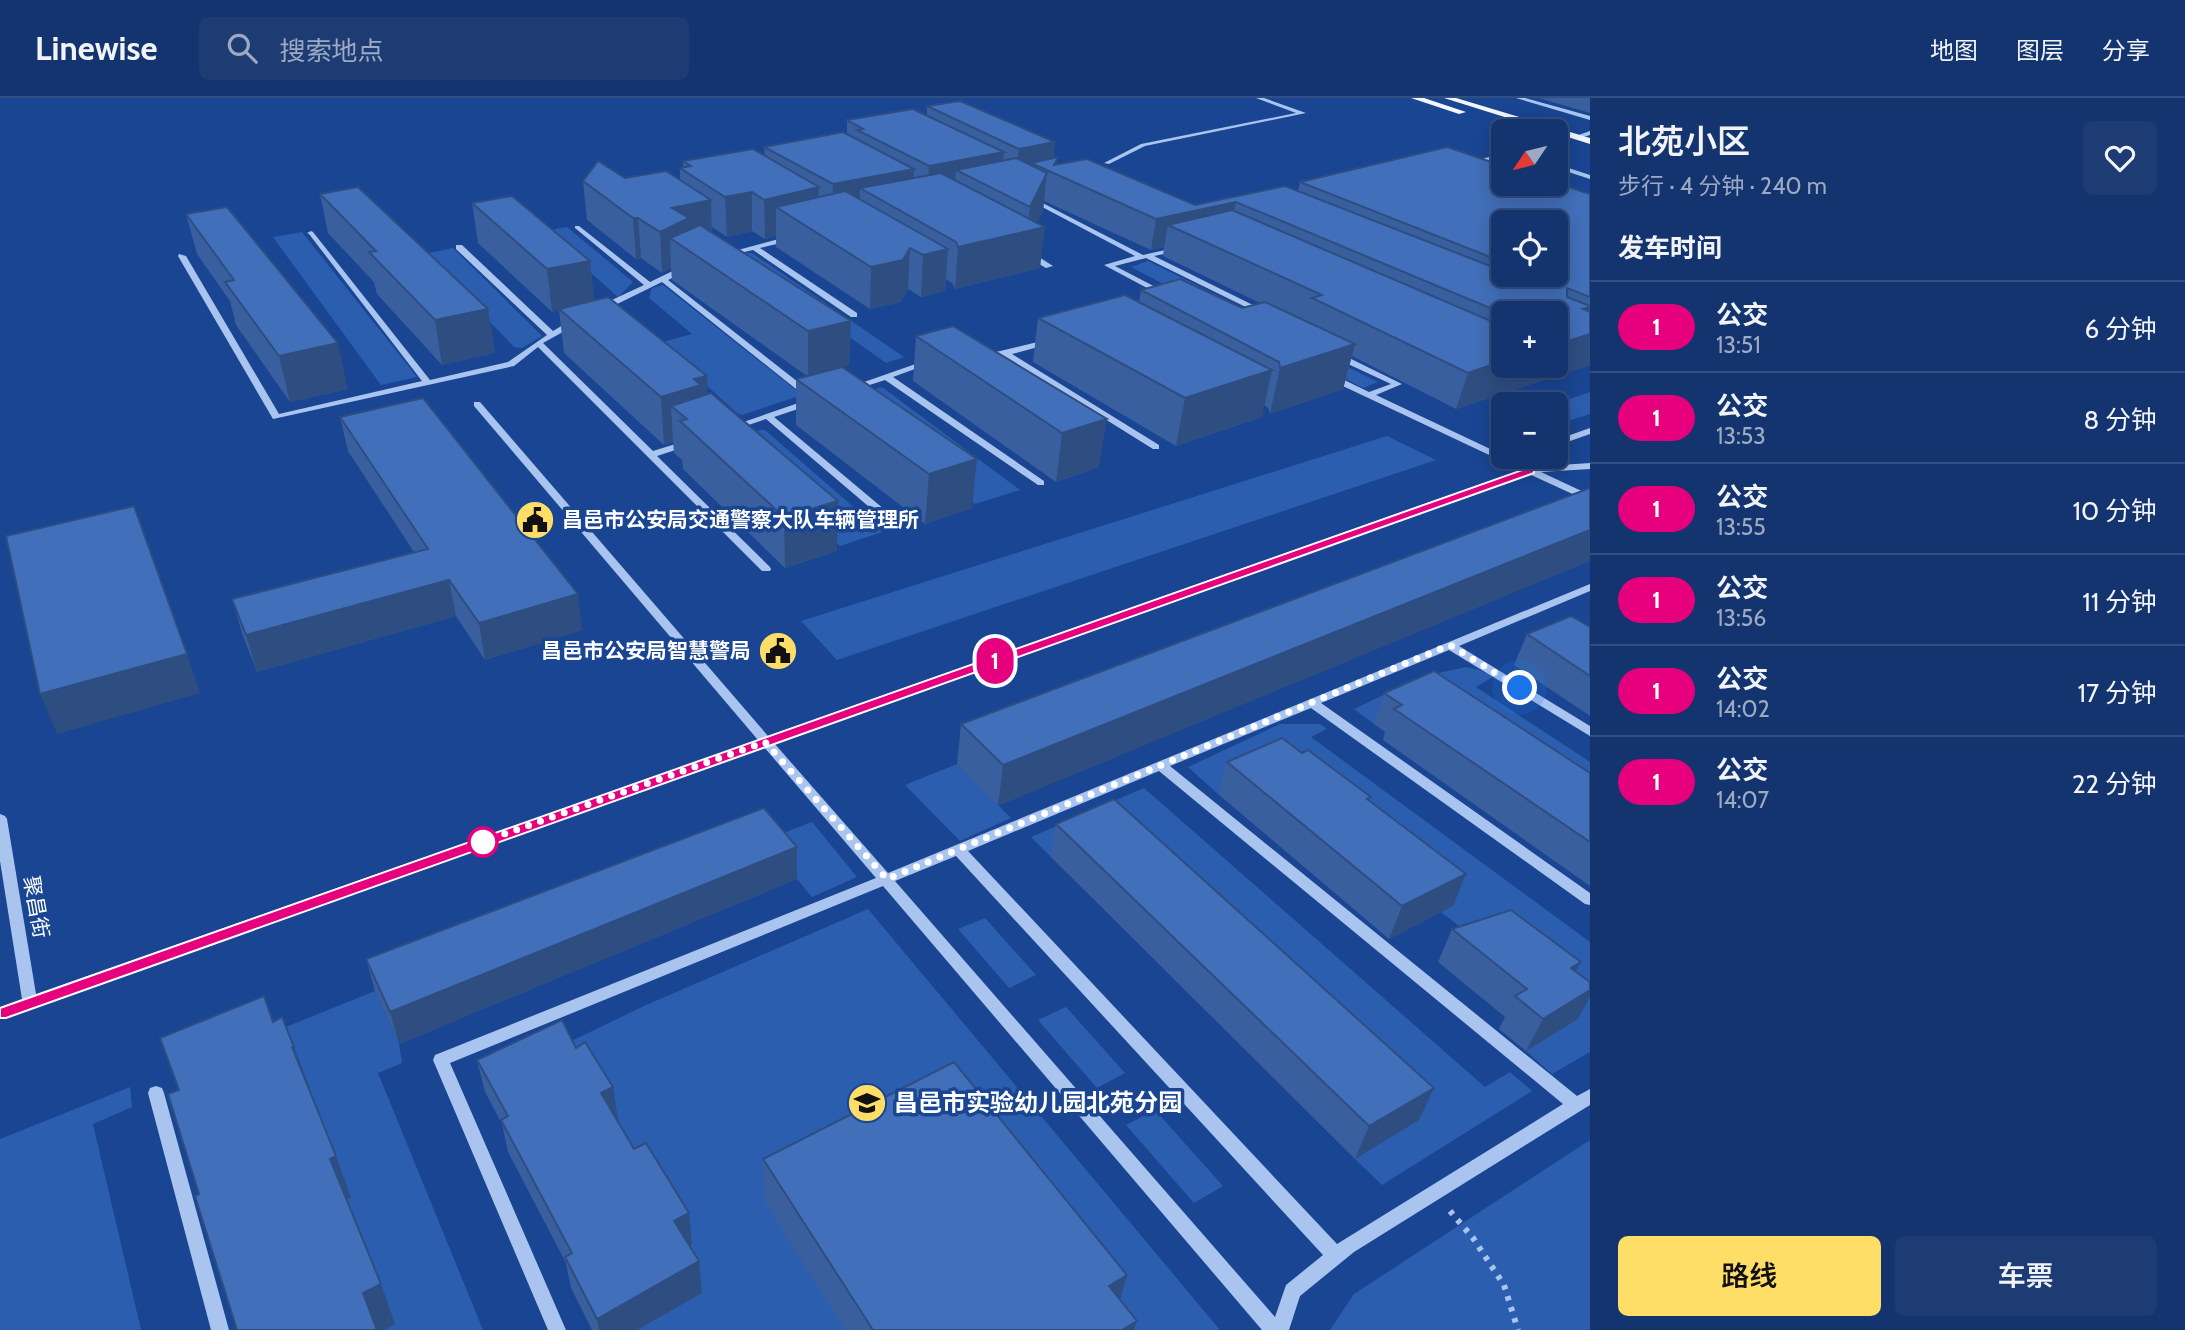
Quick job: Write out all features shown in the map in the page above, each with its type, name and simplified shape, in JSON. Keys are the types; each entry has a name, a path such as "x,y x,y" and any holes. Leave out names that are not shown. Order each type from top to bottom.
{"main road":[{"path":"1415,98 1491,121"},
{"path":"1448,98 1590,141"},
{"path":"1568,146 1590,152"}],"street":[{"path":"1108,163 1143,145 1304,113 1259,98"},
{"path":"1519,98 1590,118"},
{"path":"1576,137 1590,134"},
{"path":"1473,171 1461,167 1491,158"},
{"path":"1568,170 1590,177"},
{"path":"1026,197 1275,318"},
{"path":"577,227 649,285"},
{"path":"311,233 428,383"},
{"path":"713,257 805,234"},
{"path":"727,244 738,251"},
{"path":"1175,300 1108,265 1187,246"},
{"path":"754,247 854,314"},
{"path":"182,256 276,417 511,364 538,343 586,316"},
{"path":"597,311 691,265"},
{"path":"662,279 815,400 716,433"},
{"path":"968,357 1005,353 1056,339"},
{"path":"538,343 766,569"},
{"path":"1327,350 1398,384 1368,395"},
{"path":"1005,353 1156,447"},
{"path":"839,392 944,360"},
{"path":"1320,371 1590,499"},
{"path":"886,376 1041,483"},
{"path":"477,404 765,742 1277,1330 1293,1291 1336,1256 1583,1100"},
{"path":"768,416 899,527"},
{"path":"1568,439 1590,431"},
{"path":"651,455 703,438"},
{"path":"0,1013 1531,470 1590,466"},
{"path":"558,1330 441,1060 887,879 1450,645 1586,592"},
{"path":"1450,645 1590,732"},
{"path":"1311,702 1590,900"},
{"name":"聚昌街","path":"0,818 30,1002"},
{"path":"958,849 1336,1256"},
{"path":"156,1093 220,1330"}],"lane":[{"path":"459,247 552,335"},
{"path":"1025,253 1049,266"},
{"path":"1160,765 1583,1100"}],"path":[{"path":"1433,1194 1473,1238 1504,1285 1518,1330"}],"shaded area":[{"path":"567,227 633,282 618,297 544,231"},
{"path":"302,232 417,377 381,385 273,237"},
{"path":"453,248 542,336 522,348 514,347 425,254"},
{"path":"752,253 904,357 886,363 736,257"},
{"path":"1148,261 1267,320 1291,339 1378,382 1363,388 1131,267"},
{"path":"663,285 802,395 742,415 737,413 659,343 692,334 649,298 652,288"},
{"path":"882,387 1020,490 975,504 840,400"},
{"path":"1590,392 1590,414 1568,421 1568,400"},
{"path":"765,430 882,532 840,546 728,442"},
{"path":"1387,436 1436,460 837,660 801,621"},
{"path":"1466,667 1493,677 1476,687 1590,762 1590,815 1423,702 1374,724 1354,709 1421,677"},
{"path":"1280,724 1320,724 1327,729 1311,737 1590,942 1590,1052 1552,1074 1526,1051 1577,1019 1441,912 1452,906 1218,794 1188,767"},
{"path":"957,764 1011,818 960,841 905,785"},
{"path":"1144,788 1485,1087 1510,1072 1532,1091 1382,1185 1355,1159 1418,1120 1108,831 1050,856 1031,837"},
{"path":"812,822 857,877 812,897 765,840"},
{"name":"昌邑市实验幼儿园北苑分园","path":"868,909 1220,1330 637,1330 605,1126 618,1119 561,1046 644,1006"},
{"path":"985,918 1036,975 1009,988 958,929"},
{"path":"375,991 399,1044 402,1063 378,1073 483,1330 385,1330 332,1207 350,1198 293,1096 309,1088 276,1031"},
{"path":"1066,1007 1125,1073 1097,1088 1038,1020"},
{"path":"130,1087 132,1107 93,1124 141,1330 0,1330 0,1139"},
{"path":"1155,1110 1223,1186 1194,1203 1126,1125"},
{"path":"1590,1140 1590,1330 1330,1330 1354,1294"}],"building":[{"path":"960,101 1055,142 1019,149 927,106"},
{"path":"913,109 1004,152 929,166 857,130 863,129 847,120"},
{"path":"843,132 914,169 833,184 764,147"},
{"path":"1447,147 1491,162 1491,196 1568,196 1568,187 1590,194 1590,297 1567,288 1567,297 1590,306 1583,309 1590,312 1590,334 1568,341 1568,301 1491,301 1491,308 1236,202 1156,219 1031,163 1058,157 1054,165 1087,159 1195,205 1285,186 1491,266 1491,287 1568,287 1568,210 1491,210 1491,257 1300,182"},
{"path":"753,149 819,187 764,200 752,192 725,197 680,168 691,166 683,161"},
{"path":"1016,158 1047,173 1030,207 956,170"},
{"path":"598,161 625,178 666,171 711,200 672,208 689,218 660,232 638,218 633,218 583,181"},
{"path":"941,173 1045,227 958,247 956,242 860,188"},
{"path":"358,187 488,309 435,320 369,252 376,251 320,194"},
{"path":"845,191 948,249 923,255 910,248 903,260 871,267 776,207"},
{"path":"512,196 590,261 547,269 472,203"},
{"path":"227,207 338,343 279,356 225,282 234,280 186,214"},
{"path":"1232,210 1491,321 1491,365 1468,373 1312,298 1322,295 1168,225"},
{"path":"700,225 851,321 808,331 670,238"},
{"path":"1180,279 1242,308 1265,302 1355,344 1280,368 1279,362 1141,290"},
{"path":"1125,295 1272,370 1185,398 1038,318"},
{"path":"608,297 707,376 694,379 701,385 661,397 559,309"},
{"path":"953,326 1107,419 1062,433 916,336"},
{"path":"842,367 977,459 929,474 796,379"},
{"path":"711,393 838,501 784,517 680,421 687,419 671,406"},
{"path":"423,398 578,594 479,623 449,580 246,635 232,599 428,549 340,417"},
{"path":"1590,488 1590,530 1003,765 961,724"},
{"path":"134,506 187,654 40,694 6,536"},
{"path":"1571,616 1590,627 1590,676 1527,634"},
{"path":"1434,671 1590,773 1590,842 1394,709 1402,705 1384,693"},
{"path":"1282,738 1302,753 1308,750 1371,797 1367,799 1466,874 1402,906 1227,762"},
{"path":"1114,799 1434,1088 1369,1126 1056,824"},
{"path":"764,808 797,847 390,1012 366,959"},
{"path":"1511,910 1581,962 1571,968 1590,982 1590,990 1543,1019 1515,996 1527,989 1452,929"},
{"path":"264,996 273,1022 282,1017 336,1156 330,1159 381,1284 363,1293 377,1330 237,1330 195,1196 199,1194 168,1094 179,1090 160,1038"},
{"path":"562,1020 576,1048 585,1042 613,1087 601,1093 634,1149 646,1143 689,1213 674,1221 699,1261 597,1319 565,1257 572,1253 501,1120 508,1116 477,1060"},
{"path":"954,1062 1127,1275 1109,1286 1137,1321 1122,1330 873,1330 763,1159"}],"bus line":[{"name":"1","path":"0,1013 1531,470"}],"place":[{"name":"昌邑市公安局交通警察大队车辆管理所","path":"535,520"},
{"name":"昌邑市公安局智慧警局","path":"778,651"},
{"name":"昌邑市实验幼儿园北苑分园","path":"867,1103"}],"route":[{"path":"483,842 476,844 765,742 887,879 1450,645 1520,688"}]}
